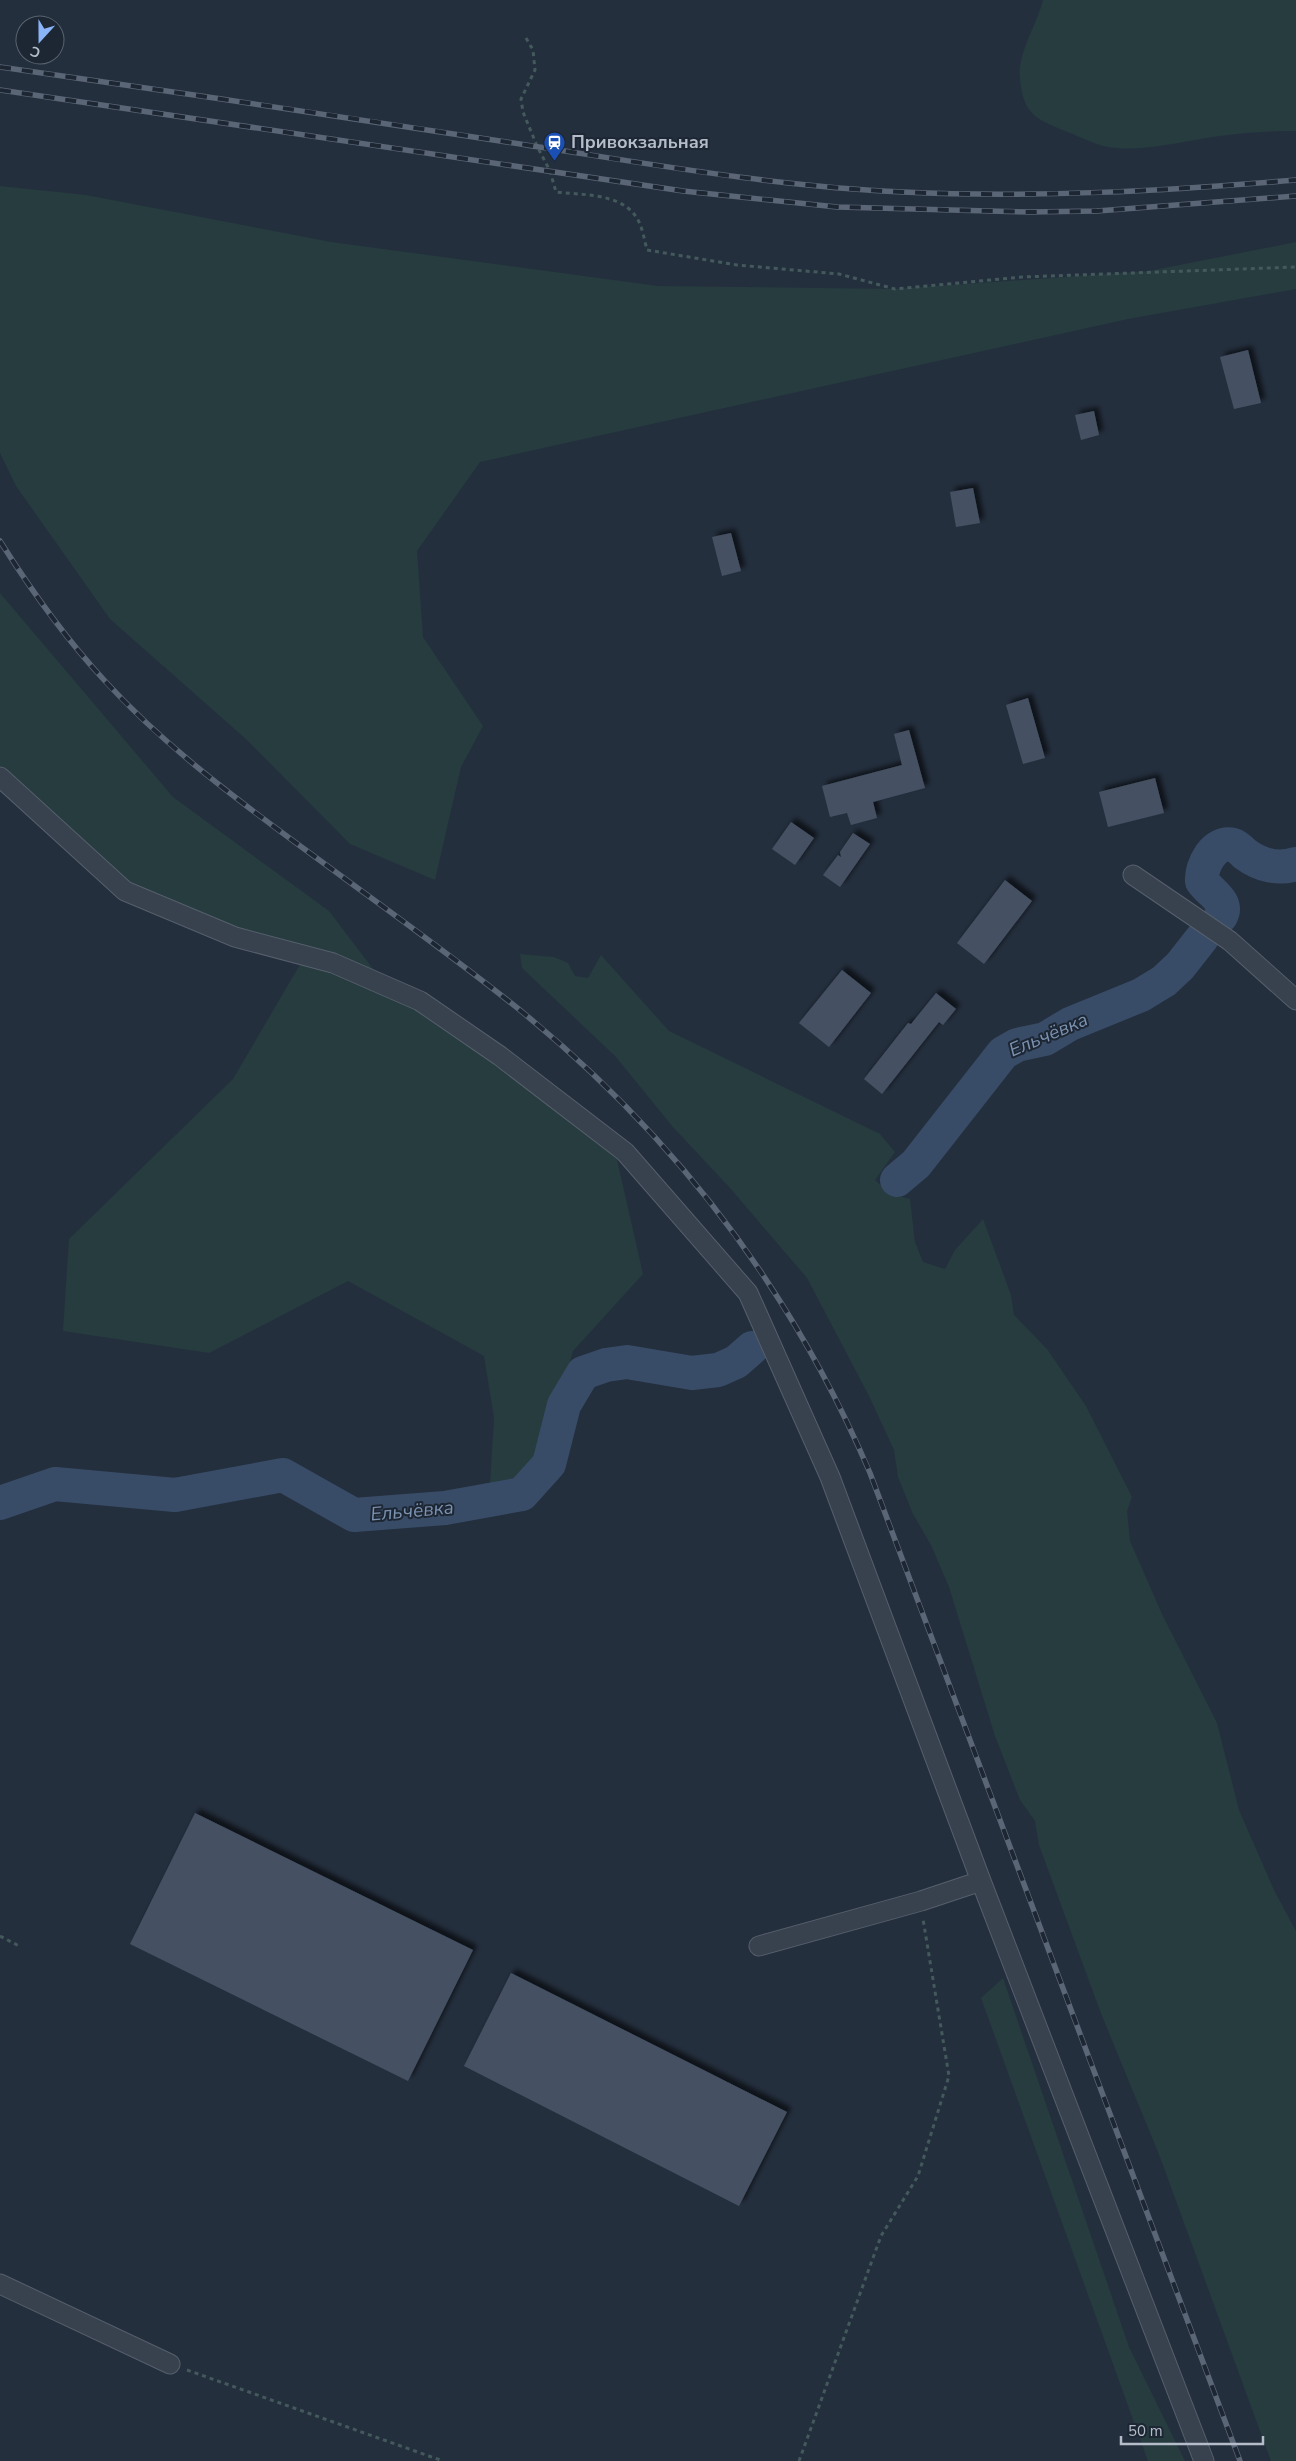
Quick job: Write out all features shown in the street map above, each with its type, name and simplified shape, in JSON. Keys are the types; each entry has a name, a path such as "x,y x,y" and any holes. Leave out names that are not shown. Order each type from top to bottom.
{"street":[{"path":"0,776 126,891 235,937 333,964 420,1001 500,1056 625,1152 748,1293 830,1477 981,1881 1204,2461"},
{"path":"1133,876 1230,941 1296,1000"},
{"path":"759,1946 921,1901 981,1881"},
{"path":"0,2284 170,2364"}],"path":[{"path":"526,38 533,50 535,70 520,99 523,112 537,146 550,171 556,192 605,198 620,203 634,214 642,229 647,250 737,265 839,274 895,289 1022,277 1296,267"},
{"path":"799,2461 881,2236 918,2176 948,2076 921,1901"},
{"path":"0,1936 21,1947"},
{"path":"170,2364 443,2461"}],"green space":[{"path":"1043,0 1296,0 1296,131 1245,133 1153,147 1123,148 1097,144 1046,123 1028,108 1024,100 1020,79 1021,59"},
{"path":"0,186 86,195 331,242 658,286 895,289 1149,271 1296,242 1296,289 1128,319 480,462 417,551 423,637 483,726 461,767 435,880 350,844 247,740 110,619 16,486 0,453"},
{"path":"0,593 173,797 329,911 386,986 613,1142 643,1274 573,1351 540,1475 489,1500 494,1418 484,1356 348,1281 209,1353 63,1331 69,1239 233,1079 305,956 125,891 0,777"},
{"path":"520,954 554,957 568,963 575,976 588,978 601,955 669,1031 880,1134 895,1152 875,1180 890,1194 910,1199 915,1242 923,1262 945,1269 955,1250 983,1219 1011,1295 1014,1315 1047,1349 1086,1406 1132,1497 1127,1511 1130,1541 1162,1614 1217,1723 1239,1810 1274,1890 1296,1931 1296,2461 1271,2461 1160,2157 1102,2016 1039,1845 1035,1821 1020,1800 995,1736 949,1587 931,1545 913,1514 898,1477 894,1450 869,1396 807,1278 730,1188 672,1126 616,1057 522,968"},
{"path":"1003,1978 1129,2347 1185,2461 1148,2461 981,1998"}],"building":[{"path":"1248,350 1261,403 1234,409 1220,357"},
{"path":"1094,411 1099,435 1081,440 1075,415"},
{"path":"973,488 980,523 956,527 950,492"},
{"path":"731,533 741,571 722,576 712,537"},
{"path":"1028,698 1045,758 1023,764 1006,705"},
{"path":"909,730 925,788 873,802 877,818 851,825 847,813 830,817 822,786 902,765 894,734"},
{"path":"1155,778 1164,813 1108,827 1099,792"},
{"path":"791,822 814,838 795,865 772,849"},
{"path":"853,833 870,844 840,887 823,875 838,855 841,857 840,852"},
{"path":"1005,880 1032,901 984,964 957,943"},
{"path":"842,970 871,993 829,1047 799,1023"},
{"path":"936,993 956,1009 943,1025 939,1022 882,1094 864,1079 908,1023 911,1024"},
{"path":"195,1813 473,1950 408,2081 130,1944"},
{"path":"511,1973 787,2112 739,2206 464,2066"}],"waterway":[{"name":"Ельчёвка","path":"1221,916 1223,911 1221,901 1202,881 1206,862 1220,846 1226,844 1235,846 1263,864 1283,867 1296,864"},
{"name":"Ельчёвка","path":"897,1180 916,1164 1003,1053 1017,1045 1045,1039 1070,1024 1141,995 1164,981 1180,966 1202,938"},
{"name":"Ельчёвка","path":"0,1503 55,1484 175,1495 283,1475 354,1515 445,1508 522,1494 549,1464 564,1405 583,1373 606,1365 627,1362 692,1373 718,1370 736,1362 752,1348"}],"railway":[{"path":"0,67 312,112 700,172 852,189 952,194 1050,194 1149,190 1296,180"},
{"path":"0,90 683,191 837,207 1030,212 1097,211 1296,196"},
{"path":"0,541 62,631 105,681 147,724 240,801 479,978 565,1048 620,1100 671,1155 718,1213 762,1274 802,1337 838,1404 870,1473 1240,2461"}],"place":[{"name":"Привокзальная","path":"555,161"}]}
